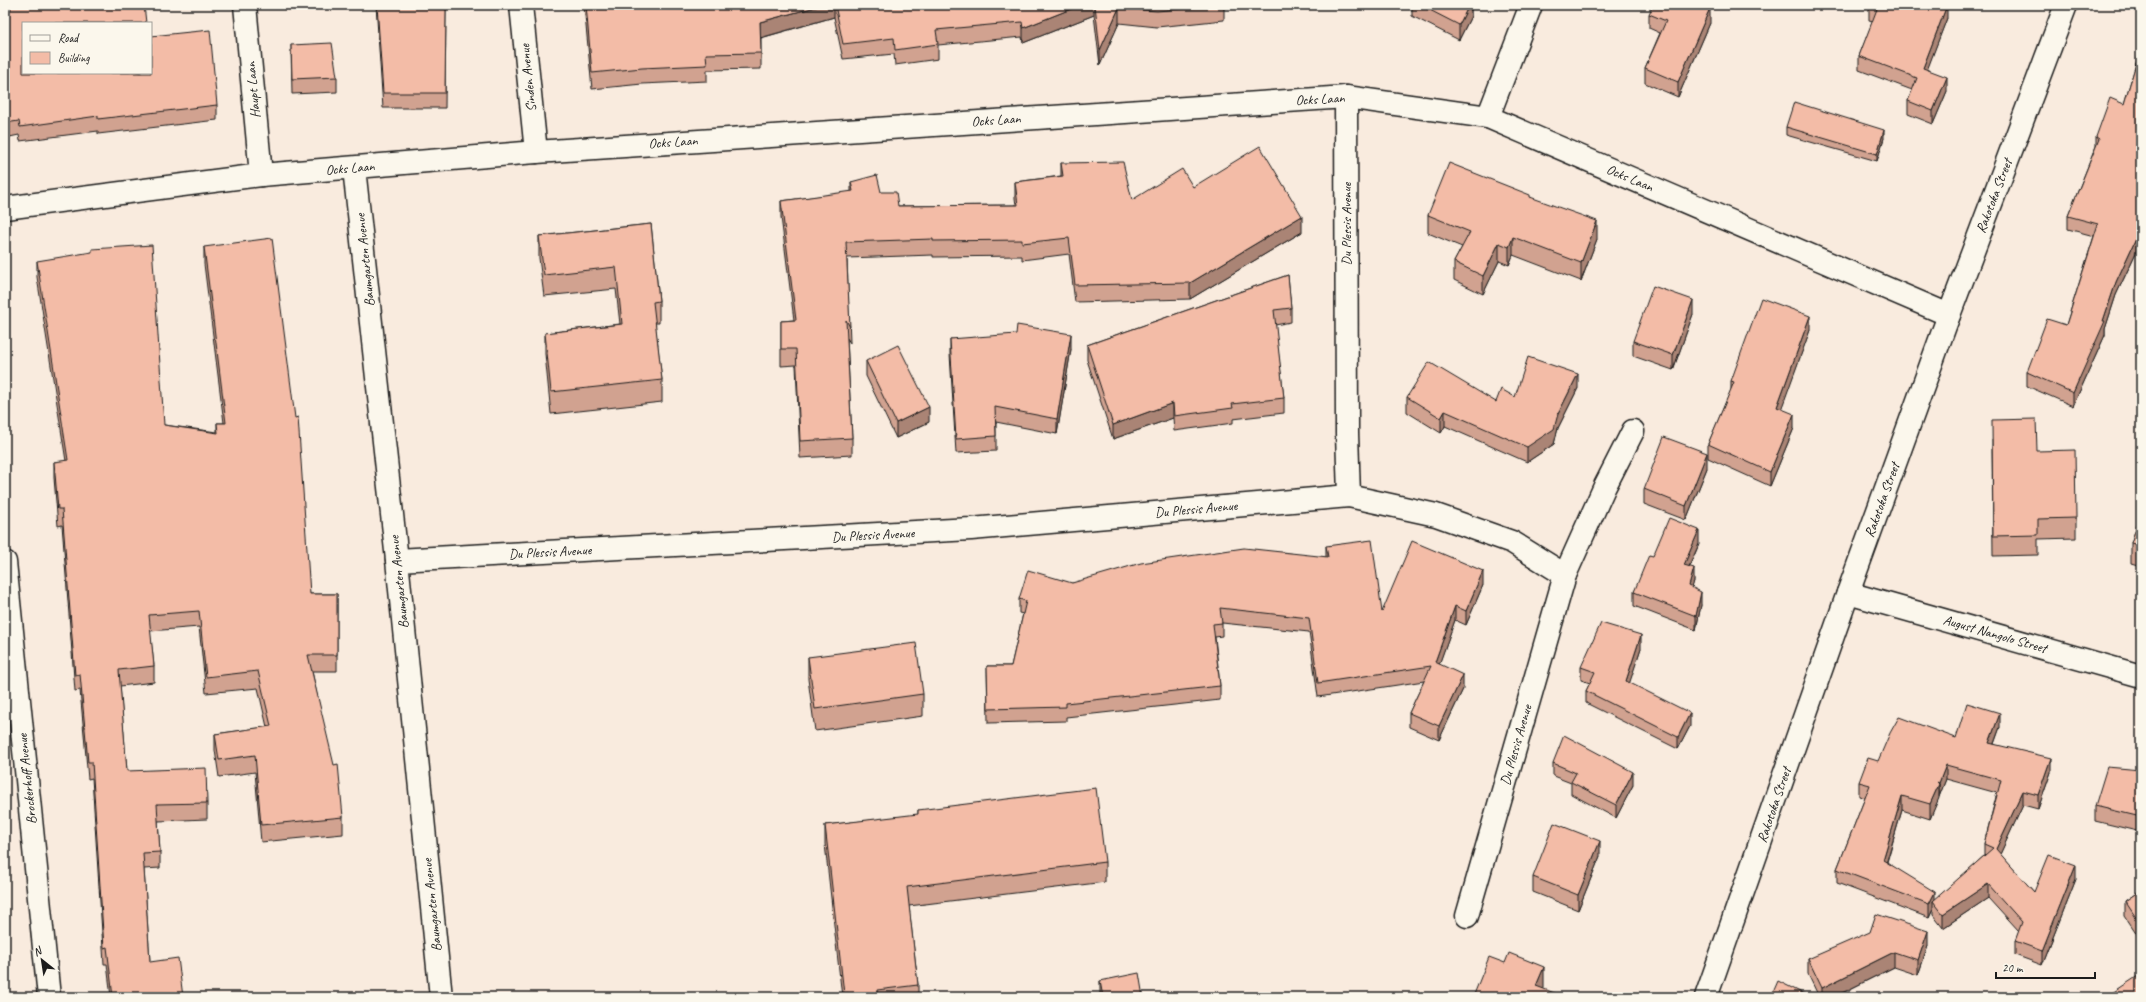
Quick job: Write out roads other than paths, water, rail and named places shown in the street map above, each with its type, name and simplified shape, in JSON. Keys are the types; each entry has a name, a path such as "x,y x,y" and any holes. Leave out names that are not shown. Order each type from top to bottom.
{"street":[{"name":"Haupt Laan","path":"245,5 261,175"},
{"name":"Sinden Avenue","path":"521,5 536,152"},
{"path":"1488,117 1531,5"},
{"name":"Rakotoka Street","path":"1706,997 1848,593 1949,315 2066,5"},
{"name":"Ocks Laan","path":"5,208 261,175 536,152 1346,97 1488,117 1949,315"},
{"name":"Du Plessis Avenue","path":"1346,97 1346,418 1349,496"},
{"name":"Baumgarten Avenue","path":"354,168 397,560 441,997"},
{"name":"Du Plessis Avenue","path":"1467,916 1565,575 1605,486 1633,431"},
{"name":"Du Plessis Avenue","path":"397,560 971,529 1349,496 1436,515 1512,542 1565,575"},
{"name":"Brockerhoff Avenue","path":"5,562 49,997"},
{"name":"August Nangolo Street","path":"1848,593 2141,676"}]}
